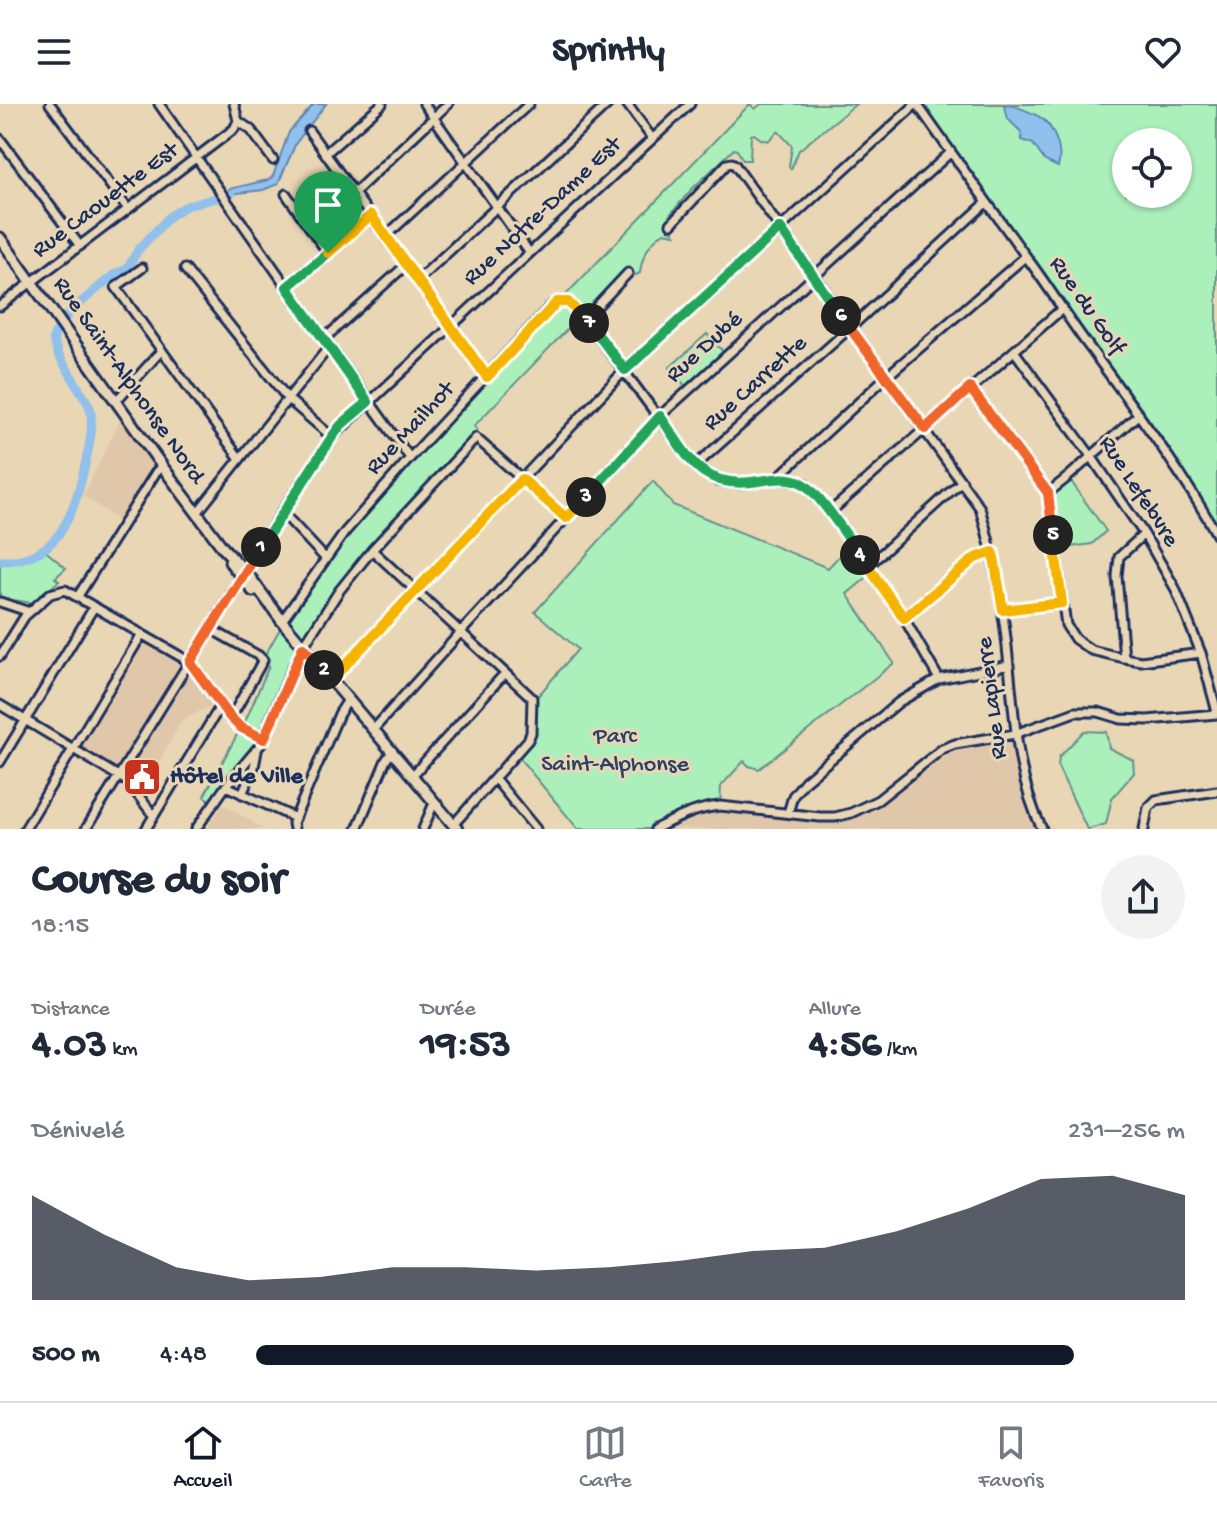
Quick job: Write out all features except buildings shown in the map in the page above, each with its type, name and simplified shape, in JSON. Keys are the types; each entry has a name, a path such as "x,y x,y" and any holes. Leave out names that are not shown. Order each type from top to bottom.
{"main road":[{"name":"Rue Saint-Alphonse Nord","path":"0,238 223,548 455,827"}],"street":[{"path":"50,104 128,209"},
{"path":"159,104 410,458"},
{"path":"234,104 238,121 251,130 273,160"},
{"path":"326,153 382,104"},
{"path":"424,104 529,252"},
{"path":"354,193 448,104"},
{"path":"386,236 529,104"},
{"path":"418,280 608,104"},
{"path":"627,104 652,138"},
{"name":"Rue Notre-Dame Est","path":"86,829 282,512 341,425 690,104"},
{"path":"332,679 625,370 916,104"},
{"name":"Rue du Golf","path":"916,104 1139,414 1200,504 1217,535"},
{"name":"Rue Caouette Est","path":"0,306 234,129 238,121"},
{"path":"309,131 487,377"},
{"path":"0,139 80,246"},
{"name":"Rue Dubé","path":"373,730 660,416 950,153"},
{"name":"Rue Lapierre","path":"671,224 727,164 735,165 980,508 993,552 1003,610 1015,734 1026,785 1042,829"},
{"path":"286,194 328,253"},
{"name":"Rue Carrette","path":"695,466 986,203"},
{"path":"287,287 371,215"},
{"path":"776,479 886,377 1026,256"},
{"path":"324,339 406,265"},
{"path":"142,268 116,287 240,459"},
{"path":"185,269 288,399 332,437"},
{"path":"628,273 585,319 695,466 718,481 741,484 776,479 805,483 830,512 904,618 939,679"},
{"name":"Rue Mailhot","path":"282,621 345,532 557,302 568,302 585,319"},
{"path":"830,512 1063,308"},
{"path":"197,513 329,347"},
{"path":"116,401 161,351"},
{"name":"Rue Lefebvre","path":"1015,352 1144,534 1175,588 1201,653 1217,713"},
{"path":"970,388 1048,493 1066,625 1075,639 1091,650 1141,661 1201,653"},
{"path":"1048,493 1139,414"},
{"path":"196,829 264,739 303,647 339,591 372,550 476,438 566,518"},
{"path":"78,596 162,466"},
{"path":"868,566 962,481"},
{"path":"282,512 325,558"},
{"path":"1124,658 1117,576 1119,557 1144,534"},
{"path":"372,550 532,698 528,740 455,827"},
{"path":"904,618 975,558 993,552"},
{"path":"0,656 25,616 50,594 65,590 190,662 229,717 240,727 264,739"},
{"path":"0,602 30,612"},
{"path":"1003,610 1062,603"},
{"path":"0,762 94,607"},
{"path":"211,629 263,660 229,717"},
{"path":"25,829 142,634"},
{"path":"788,813 793,796 805,781 899,702 939,679 1009,665"},
{"path":"412,776 505,673"},
{"path":"294,829 295,818 339,714 348,700"},
{"path":"0,705 128,782 154,816"},
{"path":"146,829 221,705"},
{"path":"655,829 706,807 730,806 820,817 851,813 878,800 942,749 1015,734 1075,712 1098,712 1121,719 1147,720 1217,713"},
{"path":"242,794 254,767 257,750"},
{"path":"357,829 392,752"},
{"path":"495,779 534,828"},
{"path":"226,786 295,818"},
{"path":"1144,829 1148,808 1156,800 1217,791"},
{"path":"423,829 434,803"}],"shaded area":[{"path":"124,413 162,466 124,525 83,495"},
{"path":"143,636 191,666 217,703 182,720 156,767 136,757 124,777 74,749"},
{"path":"1011,739 1021,793 1036,829 655,829 706,807 833,821 855,816 885,799 941,754 958,747"},
{"path":"223,804 238,813 263,829 207,829"}],"green space":[{"path":"750,104 755,109 761,104 856,104 799,150 791,169 792,146 778,131 768,141 754,134 751,135 750,160 743,160 734,149 691,190 669,216 668,223 675,234 664,232 654,241 642,261 640,273 636,275 628,270 474,426 477,430 337,587 304,640 288,621 343,539 556,305"},
{"path":"917,104 1217,104 1217,535 1200,504"},
{"path":"707,334 726,355 689,390 669,368"},
{"path":"1068,477 1106,531 1092,544 1055,549 1048,493"},
{"name":"Parc Saint-Alphonse","path":"653,481 673,505 828,568 849,545 870,575 847,594 894,663 759,769 744,761 721,786 720,806 706,807 656,829 578,829 516,754 528,740 532,703 578,649 535,612"},
{"path":"43,549 66,568 55,578 59,581 33,603 0,598 0,561 22,558"},
{"path":"281,627 299,648 294,661 289,661 264,720 268,722 261,731 245,722 269,666 264,657"},
{"path":"239,731 257,742 258,747 212,801 204,796"},
{"path":"1084,731 1106,732 1109,748 1133,760 1134,773 1112,798 1106,824 1089,829 1058,767 1059,757"}],"water":[{"path":"314,104 326,104 296,143 278,184 263,190 230,194 229,189 268,180 273,176 289,132"},
{"path":"1009,104 1038,116 1049,125 1058,146 1058,167 1045,161 1033,144 1022,140 1021,132 1008,119 1004,105"}],"waterway":[{"path":"0,561 36,554 49,545 68,519 80,486 89,446 90,407 58,354 53,339 59,326 72,310 105,282 127,269 138,250 170,216 186,206 231,194"}],"place":[{"name":"Hôtel de Ville","path":"142,777"}],"route":[{"path":"371,215 487,377 551,306 560,300 577,309 625,370 780,228 925,429 970,388 993,418 1048,493 1062,603 1003,610 993,552 975,558 904,618 830,512 805,483 776,479 741,484 718,481 695,466 660,416 566,518 522,479 332,679 303,647 264,739 240,727 230,717 190,662 326,445 341,425 368,402 287,287 328,253 371,215"}]}
